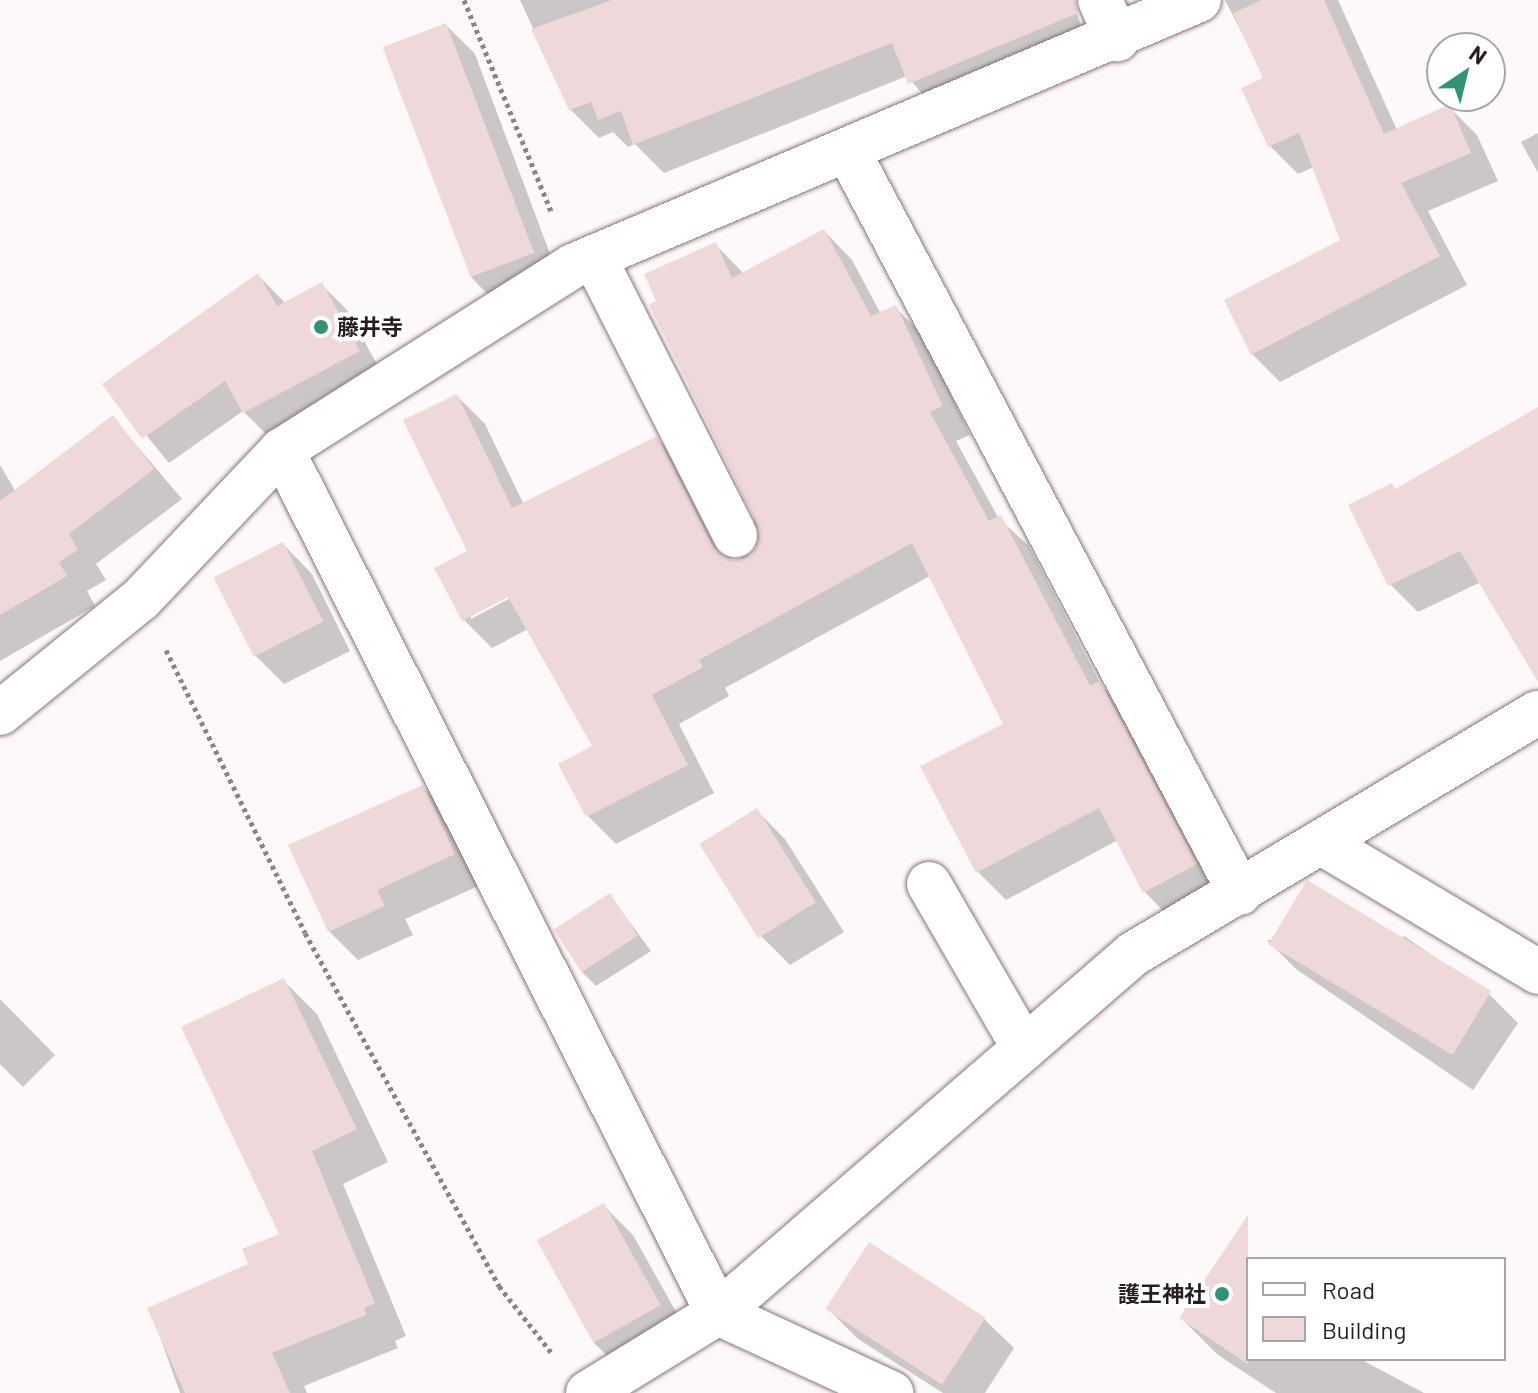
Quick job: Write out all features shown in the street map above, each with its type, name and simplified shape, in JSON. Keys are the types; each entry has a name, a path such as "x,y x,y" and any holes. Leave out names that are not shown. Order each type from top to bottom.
{"street":[{"path":"0,713 141,599 282,450 583,261 848,151 1108,19 1199,0"},
{"path":"848,151 1240,893"},
{"path":"583,261 735,535"},
{"path":"282,450 718,1313 891,1393"},
{"path":"588,1393 718,1313 1133,954 1538,713"},
{"path":"1322,843 1538,972"},
{"path":"929,884 1024,1048"}],"path":[{"path":"464,0 583,261"},
{"path":"141,599 313,947 499,1286 556,1357"}],"building":[{"path":"612,0 1075,0 1078,13 908,84 892,43 633,145 621,111 598,120 591,102 569,110 531,29"},
{"path":"1262,0 1324,0 1384,134 1432,112 1453,112 1471,153 1401,183 1440,256 1251,355 1224,300 1340,240 1299,133 1268,147 1241,88 1263,78 1233,13"},
{"path":"446,23 534,253 471,277 383,47"},
{"path":"824,229 871,316 896,305 943,406 930,412 989,521 1001,515 1090,686 1100,681 1197,864 1143,893 1099,808 976,873 920,766 1003,724 912,543 699,660 703,667 652,695 688,765 586,817 558,764 592,746 508,597 462,621 434,568 467,551 403,420 457,394 512,508 657,436 713,547 733,560 746,558 756,548 757,524 649,305 656,301 644,274 716,242 732,278"},
{"path":"258,273 277,306 322,282 360,351 243,413 225,381 142,439 102,384"},
{"path":"1538,407 1538,682 1460,551 1388,586 1348,505 1392,483 1395,489"},
{"path":"113,415 154,469 69,534 78,550 59,562 67,576 0,615 0,501"},
{"path":"283,542 323,621 254,657 214,577"},
{"path":"423,785 455,854 377,890 385,906 328,932 288,845"},
{"path":"757,808 816,902 758,938 699,844"},
{"path":"1307,880 1491,991 1453,1055 1268,944"},
{"path":"610,893 638,936 582,972 554,929"},
{"path":"284,978 357,1129 312,1151 375,1303 364,1308 366,1315 272,1353 290,1393 185,1393 147,1308 248,1264 242,1249 279,1234 181,1027"},
{"path":"604,1203 661,1305 593,1343 537,1240"},
{"name":"護王神社","path":"1248,1215 1248,1364 1179,1318"},
{"path":"869,1242 986,1318 942,1385 825,1309"}],"place":[{"name":"藤井寺","path":"321,327"},
{"name":"護王神社","path":"1222,1294"}]}
